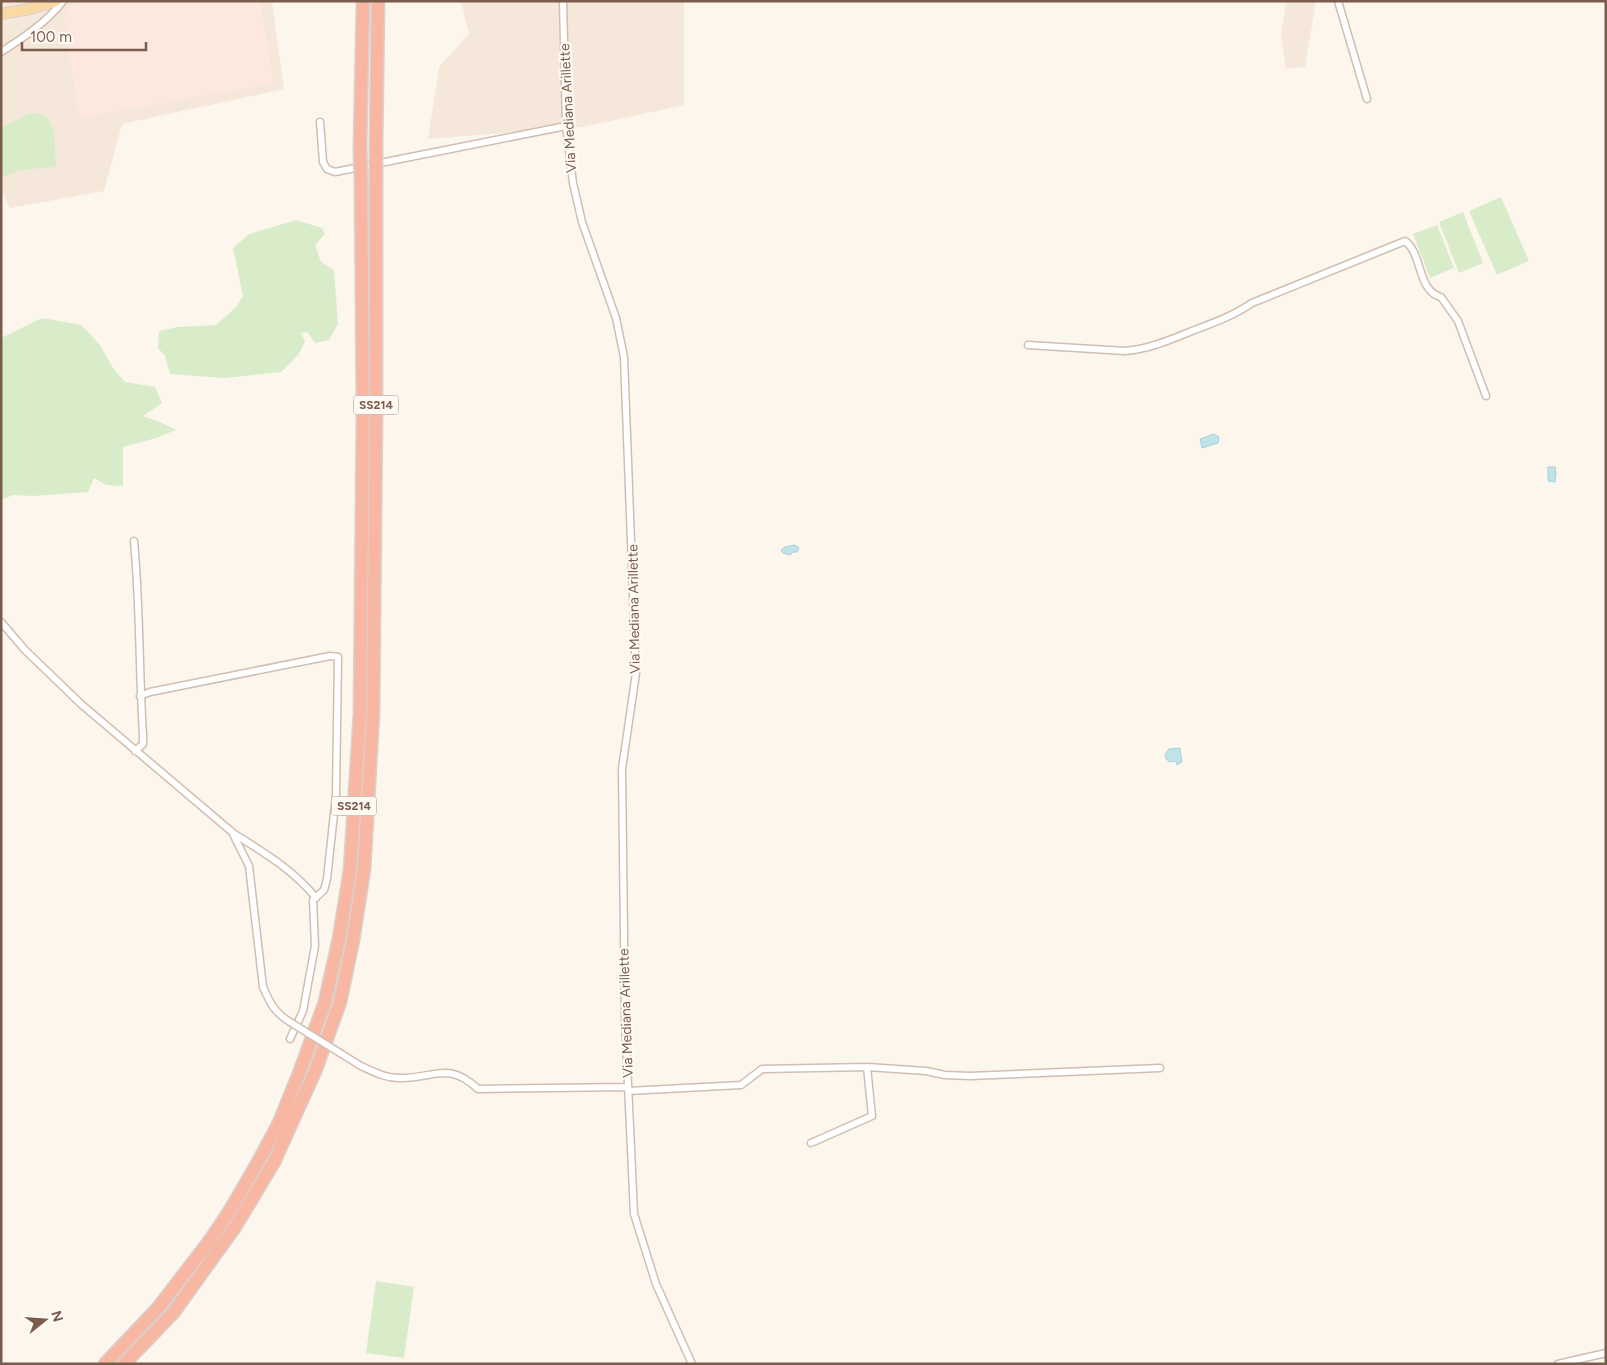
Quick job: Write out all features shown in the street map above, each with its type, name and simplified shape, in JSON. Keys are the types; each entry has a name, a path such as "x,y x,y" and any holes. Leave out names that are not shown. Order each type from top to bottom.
{"highway":[{"name":"SS214","path":"105,1364 158,1308 199,1255 229,1212 257,1164 279,1123 300,1071 325,1002 339,939 350,871 360,714 363,412 360,148 363,1"},
{"name":"SS214","path":"124,1364 173,1313 235,1227 274,1162 316,1070 340,1002 353,940 364,869 373,713 378,1"}],"main road":[{"path":"1,14 30,9 56,1"}],"street":[{"path":"1,52 41,23 63,1"},
{"name":"Via Mediana Arillette","path":"563,1 566,126 570,164 577,204 616,318 624,357 636,673 622,769 625,1019 634,1214 656,1284 692,1364"},
{"path":"1338,1 1367,99"},
{"path":"320,122 323,162 327,169 335,172 417,154 566,126"},
{"path":"1028,346 1125,350 1138,350 1155,346 1230,316 1252,302 1405,241 1411,245 1428,287 1434,296 1441,297 1458,321 1486,396"},
{"path":"134,541 138,583 140,696 143,744 135,750"},
{"path":"1,622 25,650 81,704 232,832 297,877 316,898"},
{"path":"140,696 150,692 330,656 338,658 336,795 327,879 324,890 313,900 315,946 303,1011 290,1039"},
{"path":"232,832 249,866 263,987 270,1003 278,1014 378,1075 401,1079 443,1072 458,1075 478,1089 628,1089 741,1084 762,1069 867,1067 926,1071 945,1076 970,1076 1160,1068"},
{"path":"811,1143 872,1116 867,1067"},
{"path":"1558,1364 1606,1353"}],"shaded area":[{"path":"1,1 272,1 284,89 122,124 104,191 10,208 1,189"},
{"path":"77,1 260,1 274,83 79,118 64,16"},
{"path":"461,1 684,1 684,105 582,127 428,139 439,67 469,34"},
{"path":"1286,1 1316,1 1305,67 1286,69 1281,35"}],"green space":[{"path":"28,114 43,114 51,123 56,167 19,170 1,178 1,128"},
{"path":"1501,197 1529,261 1497,275 1469,211"},
{"path":"1463,212 1483,263 1459,273 1439,222"},
{"path":"296,220 322,228 325,234 315,245 321,262 334,270 338,324 329,340 315,343 307,332 301,333 305,341 299,354 281,372 224,378 170,374 165,356 158,348 159,331 178,327 216,325 236,307 243,296 233,248 249,234"},
{"path":"1437,225 1454,268 1430,278 1413,234"},
{"path":"42,318 81,325 100,345 113,368 125,382 155,387 162,403 143,416 176,430 156,438 123,447 123,486 106,485 94,478 88,492 33,496 13,495 1,500 1,338"},
{"path":"376,1281 414,1287 404,1358 366,1353"}],"water":[{"path":"1214,434 1219,437 1218,443 1202,448 1200,439"},
{"path":"1548,467 1555,467 1555,482 1548,481"},
{"path":"795,545 799,548 797,552 793,552 790,555 783,553 781,550 785,547"},
{"path":"1180,748 1182,762 1177,765 1176,761 1170,762 1166,759 1165,754 1169,749"}]}
